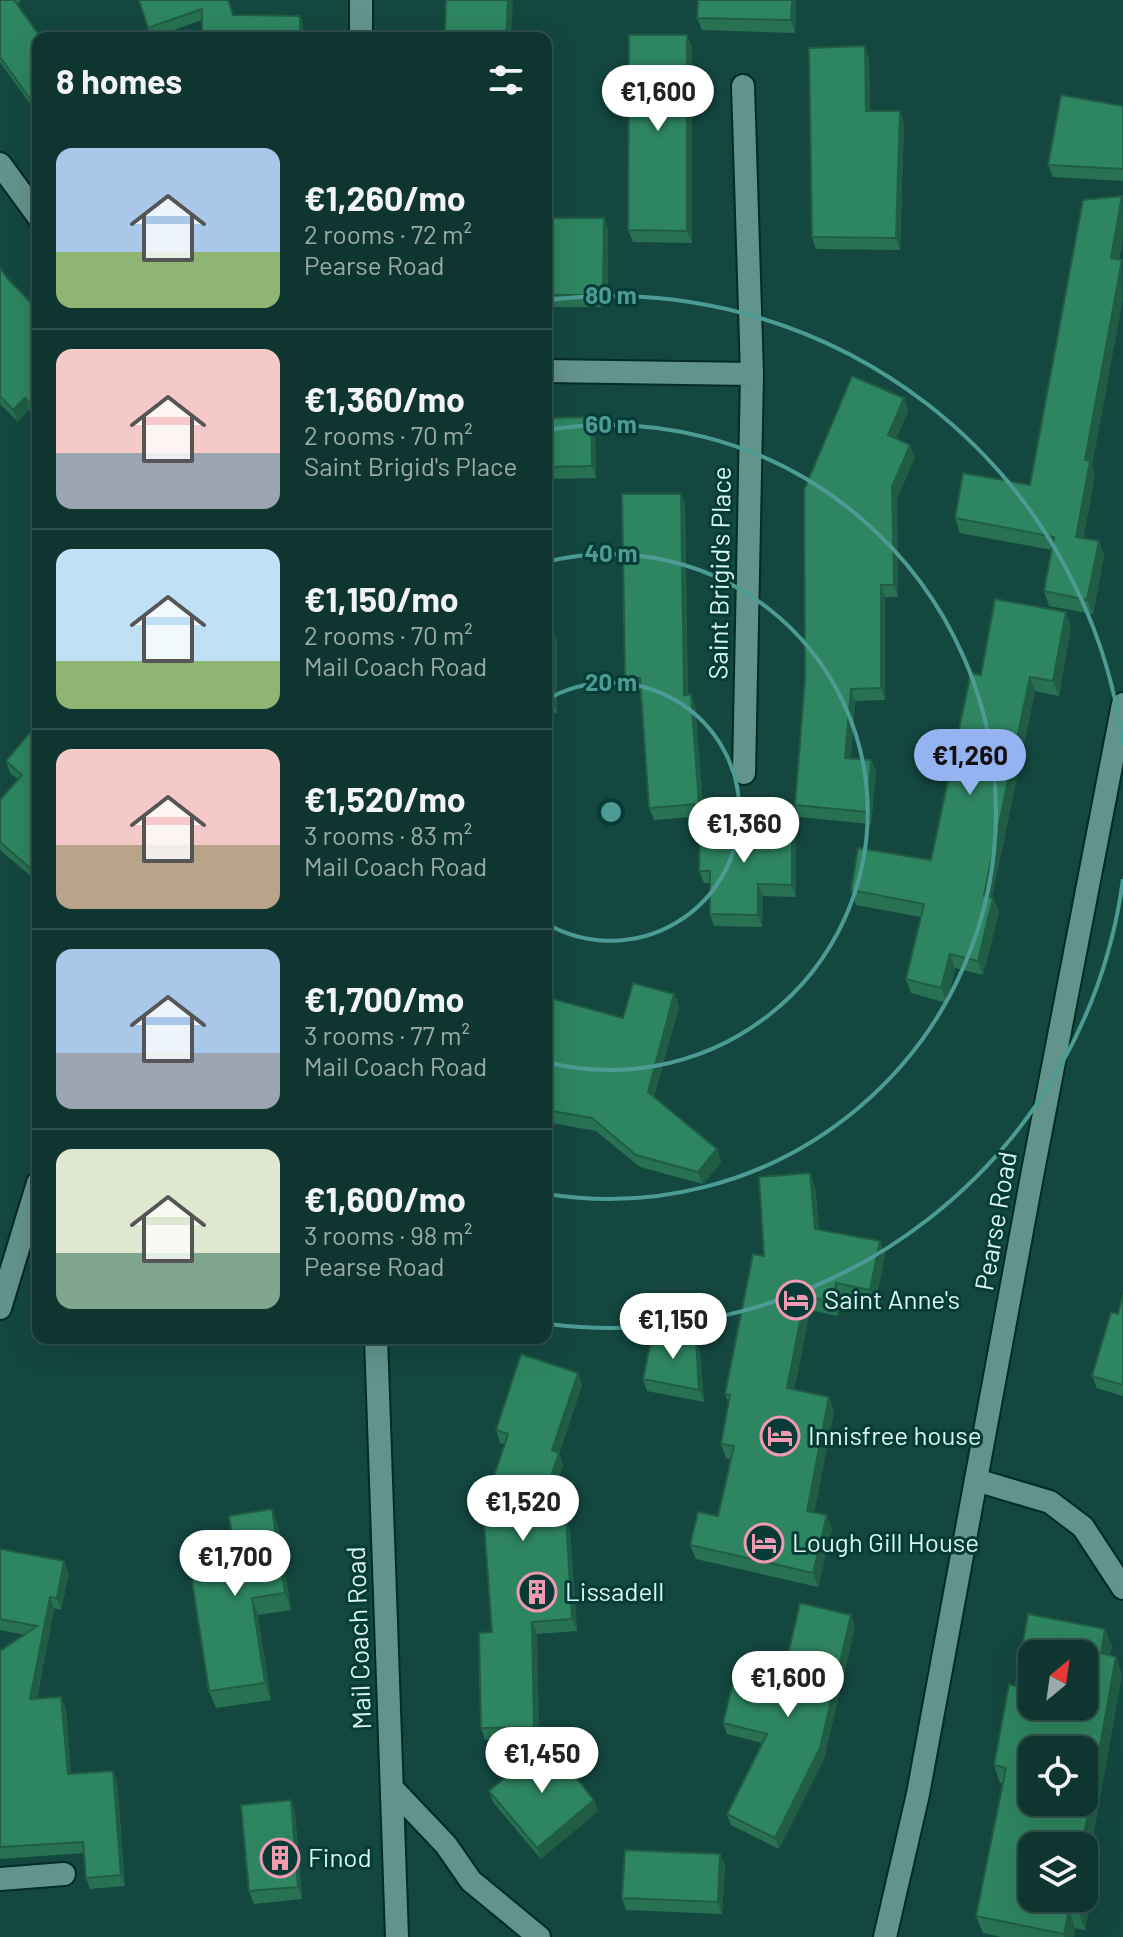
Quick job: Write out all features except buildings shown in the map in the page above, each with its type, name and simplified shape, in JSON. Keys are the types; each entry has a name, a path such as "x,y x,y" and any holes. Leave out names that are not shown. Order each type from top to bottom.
{"main road":[{"path":"361,0 361,32"},
{"name":"Saint Brigid's Place","path":"743,86 752,374 744,773"},
{"path":"0,164 32,208"},
{"path":"552,371 752,374"},
{"name":"Pearse Road","path":"885,1937 918,1794 1123,704"},
{"path":"0,1308 32,1203"},
{"name":"Mail Coach Road","path":"376,1344 397,1937"},
{"path":"976,1480 1050,1502 1083,1527 1123,1588"},
{"path":"392,1788 446,1845 471,1881 539,1937"},
{"path":"0,1879 64,1874"}],"place":[{"name":"Saint Anne's","path":"796,1300"},
{"name":"Innisfree house","path":"780,1436"},
{"name":"Lough Gill House","path":"764,1543"},
{"name":"Lissadell","path":"537,1592"},
{"name":"Finod","path":"280,1858"}]}
